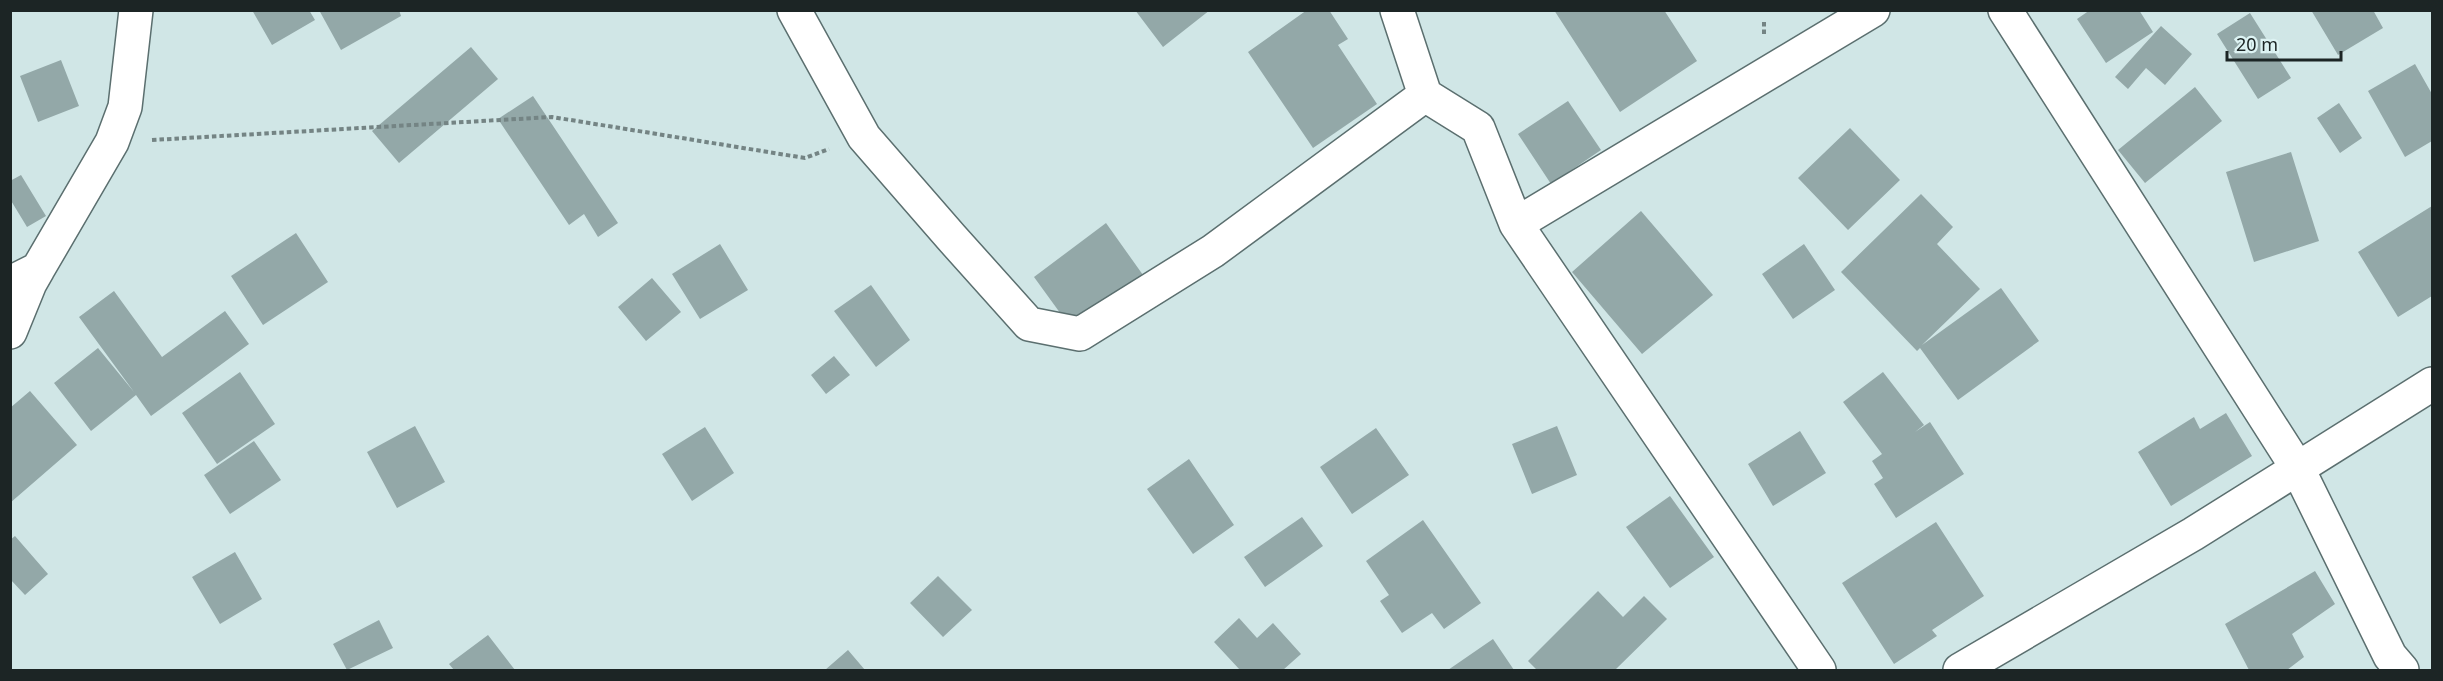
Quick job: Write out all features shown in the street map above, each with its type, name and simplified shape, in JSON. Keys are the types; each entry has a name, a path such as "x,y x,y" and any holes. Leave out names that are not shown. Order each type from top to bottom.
{"street":[{"path":"10,332 30,284 24,276 112,142 125,107 136,10"},
{"path":"794,10 864,137 1029,324 1080,334 1213,251 1425,95"},
{"path":"1397,10 1425,95 1478,128 1516,224 1819,670"},
{"path":"1516,224 1873,10"},
{"path":"2005,10 2298,469 2390,656 2402,670"},
{"path":"1960,670 2298,469 2433,384"}],"path":[{"path":"112,142 552,117 805,158 864,137"}],"building":[{"path":"252,10 309,10 315,20 272,45"},
{"path":"319,10 399,10 401,16 341,50"},
{"path":"1135,10 1210,10 1163,47"},
{"path":"1307,10 1329,10 1348,39 1338,45 1377,104 1313,148 1248,52"},
{"path":"1554,10 1664,10 1697,61 1620,112"},
{"path":"2090,10 2139,10 2153,32 2106,63 2077,19"},
{"path":"2311,10 2373,10 2383,28 2338,55"},
{"path":"2250,13 2291,78 2258,99 2217,34"},
{"path":"2161,26 2192,54 2165,85 2146,68 2128,89 2115,77"},
{"path":"471,47 498,79 399,163 372,131"},
{"path":"61,60 79,106 38,122 20,76"},
{"path":"2415,64 2432,94 2432,141 2405,157 2368,91"},
{"path":"2195,87 2222,121 2145,183 2118,150"},
{"path":"533,96 618,223 598,237 584,214 569,225 498,119"},
{"path":"1568,101 1601,150 1551,184 1518,134"},
{"path":"2339,103 2362,138 2340,153 2317,118"},
{"path":"1850,128 1900,180 1848,230 1798,178"},
{"path":"2291,152 2319,241 2254,262 2226,172"},
{"path":"21,175 46,216 27,227 10,199 10,181"},
{"path":"1921,194 1953,227 1937,244 1980,289 1922,345 2001,288 2039,341 1958,400 1920,348 1917,351 1841,272"},
{"path":"2432,206 2432,296 2398,317 2358,252"},
{"path":"1641,211 1713,295 1642,354 1572,272"},
{"path":"1106,223 1143,275 1071,328 1034,277"},
{"path":"296,233 328,282 263,325 231,276"},
{"path":"720,244 748,290 700,319 672,274"},
{"path":"1804,244 1835,290 1793,319 1762,274"},
{"path":"652,278 681,312 646,341 618,307"},
{"path":"871,285 910,340 876,367 834,311"},
{"path":"114,291 162,357 225,311 249,344 151,416 136,395 91,431 54,383 98,348 134,392 79,317"},
{"path":"834,356 850,375 826,394 811,375"},
{"path":"240,372 275,424 217,464 182,413"},
{"path":"1883,372 1924,425 1915,432 1930,422 1964,474 1896,518 1874,484 1883,478 1872,461 1882,454 1843,402"},
{"path":"30,391 77,445 10,503 10,408"},
{"path":"2226,413 2252,456 2171,506 2138,452 2194,417 2200,429"},
{"path":"415,426 445,482 397,508 367,452"},
{"path":"1557,426 1577,475 1532,494 1512,444"},
{"path":"705,427 734,473 692,501 662,454"},
{"path":"1376,428 1409,475 1352,514 1320,467"},
{"path":"1800,431 1826,473 1773,506 1748,464"},
{"path":"254,441 281,480 230,514 204,475"},
{"path":"1189,459 1234,525 1193,554 1147,489"},
{"path":"1670,496 1714,557 1670,588 1626,527"},
{"path":"1302,517 1323,546 1265,587 1244,557"},
{"path":"1423,520 1481,603 1444,629 1432,613 1402,633 1380,601 1389,595 1366,561"},
{"path":"1936,522 1984,596 1932,630 1937,636 1894,664 1842,583"},
{"path":"15,536 48,574 25,595 10,579 10,540"},
{"path":"235,552 262,599 220,624 192,577"},
{"path":"2315,571 2335,604 2292,634 2304,657 2287,670 2249,670 2225,624"},
{"path":"938,576 972,610 943,637 910,603"},
{"path":"1598,591 1623,617 1644,596 1667,619 1615,670 1537,670 1528,661"},
{"path":"1239,618 1257,638 1273,623 1301,654 1283,670 1240,670 1214,642"},
{"path":"379,620 393,648 347,670 333,644"},
{"path":"488,635 515,670 454,670 449,664"},
{"path":"1493,639 1514,670 1448,670"},
{"path":"848,650 865,670 825,670"}]}
